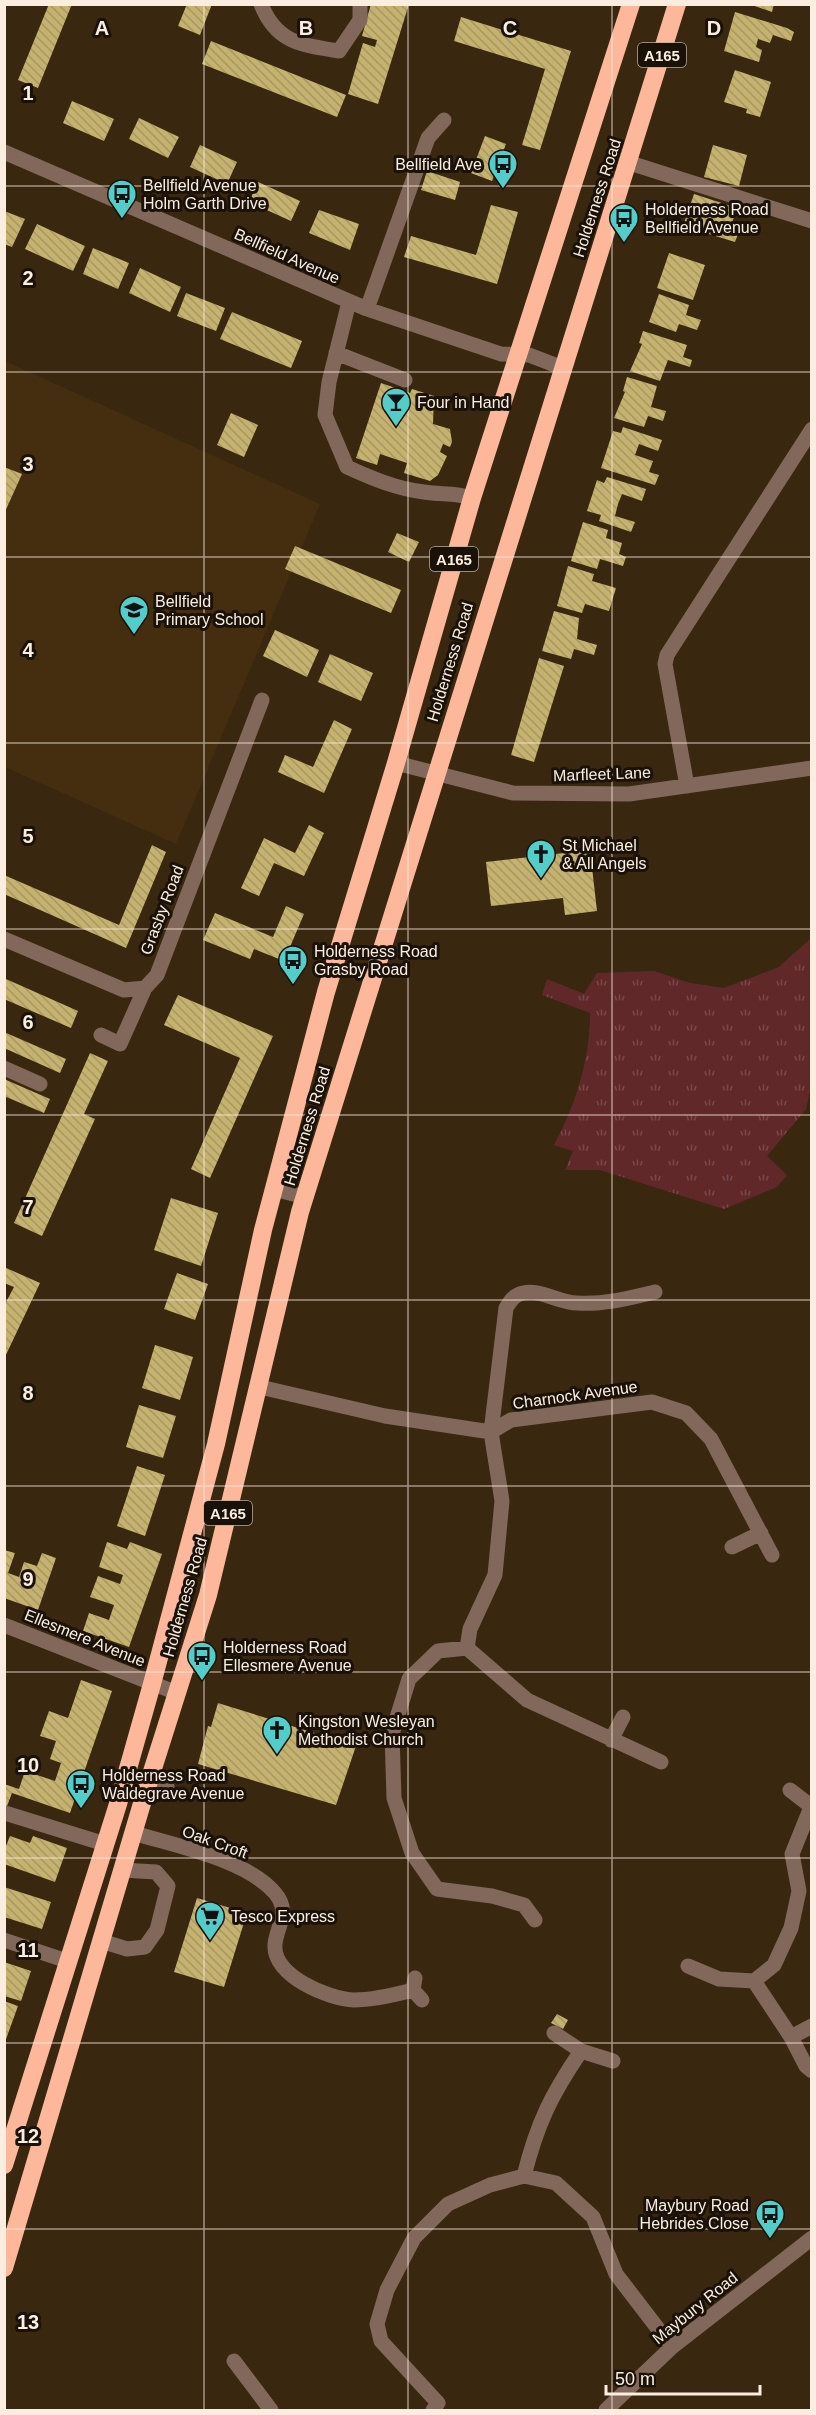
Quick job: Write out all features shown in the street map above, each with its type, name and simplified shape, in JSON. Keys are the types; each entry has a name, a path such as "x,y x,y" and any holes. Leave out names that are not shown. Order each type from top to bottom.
{"highway":[{"name":"Holderness Road","path":"4,2165 105,1844 152,1684 216,1444 274,1189 326,992 516,355 631,4"},
{"name":"Holderness Road","path":"6,2256 208,1595 305,1197 563,368 630,163 677,4"}],"street":[{"path":"261,4 268,24 298,44 339,51 360,20 360,4"},
{"path":"367,309 428,138 444,120"},
{"name":"Bellfield Avenue","path":"4,152 367,309 501,354 529,355 563,368"},
{"path":"630,163 812,220"},
{"path":"349,302 336,353 325,415 347,467 378,481 425,493 454,492 472,498"},
{"path":"336,353 405,380"},
{"path":"687,786 665,664 667,655 812,429"},
{"name":"Grasby Road","path":"101,1035 120,1044 145,988 157,975 262,700"},
{"name":"Marfleet Lane","path":"396,763 513,794 629,794 812,768"},
{"path":"4,939 124,990 145,988"},
{"path":"4,1068 40,1084"},
{"path":"274,1189 305,1197"},
{"path":"467,1648 470,1629 495,1575 502,1501 491,1432 506,1308 513,1297 524,1293 545,1294 575,1304 610,1301 655,1292"},
{"path":"260,1387 385,1416 491,1432"},
{"name":"Charnock Avenue","path":"491,1432 511,1420 652,1402 686,1413 711,1439 772,1555"},
{"path":"732,1547 760,1533"},
{"name":"Ellesmere Avenue","path":"4,1625 177,1693"},
{"path":"535,1920 524,1905 492,1896 437,1889 412,1853 394,1798 393,1734 409,1679 438,1651 467,1648 527,1700 661,1762"},
{"path":"611,1740 622,1717"},
{"path":"149,1782 167,1787"},
{"path":"688,1966 702,1980 719,1978 754,1981 774,1965 791,1928 799,1891 792,1854 811,1807 790,1790"},
{"path":"5,1813 105,1844"},
{"name":"Oak Croft","path":"134,1833 227,1863 262,1880 283,1905 284,1918 275,1945 279,1964 294,1978 312,1988 352,2000 385,1997 416,1989"},
{"path":"101,1941 128,1949 145,1947 157,1930 168,1886 156,1872 123,1870"},
{"path":"4,1940 68,1961"},
{"path":"754,1981 791,2037 806,2066 812,2071"},
{"path":"791,2037 812,2026"},
{"path":"554,2032 581,2051 613,2061"},
{"path":"524,2175 535,2133 553,2092 581,2051"},
{"path":"433,2410 438,2403 381,2341 377,2324 387,2290 414,2238 448,2204 490,2185 524,2175 556,2183 593,2217 616,2274 672,2347"},
{"name":"Maybury Road","path":"606,2410 672,2347 812,2238"},
{"path":"234,2361 271,2410"}],"shaded area":[{"name":"Bellfield Primary School","path":"5,361 320,504 176,844 5,767"}],"green space":[{"path":"811,938 811,1087 806,1109 767,1156 787,1175 777,1187 724,1209 600,1170 565,1170 573,1151 554,1145 569,1114 580,1081 587,1048 590,1013 542,995 547,979 584,994 597,973 654,971 690,983 724,988 779,967"}],"building":[{"path":"49,4 72,4 38,88 18,80"},
{"path":"187,4 212,4 200,35 178,26"},
{"path":"371,4 409,4 378,104 348,94 363,43 375,47 377,40 362,36"},
{"path":"749,4 774,4 772,12"},
{"path":"735,12 787,28 794,32 791,41 773,35 770,43 758,39 756,47 762,50 759,62 724,51"},
{"path":"461,17 571,51 540,150 522,145 545,69 454,41"},
{"path":"211,41 346,95 337,117 202,64"},
{"path":"735,70 771,82 760,117 746,113 747,109 724,102"},
{"path":"72,101 114,119 104,141 63,123"},
{"path":"139,118 179,137 168,158 129,139"},
{"path":"485,136 506,144 492,181 471,173"},
{"path":"200,145 237,162 227,184 190,167"},
{"path":"713,145 747,155 739,186 704,177"},
{"path":"427,171 460,182 455,200 421,190"},
{"path":"258,182 300,201 291,221 249,202"},
{"path":"694,194 737,208 731,226 740,229 735,242 683,226"},
{"path":"491,205 518,212 497,284 404,257 411,236 476,255"},
{"path":"319,210 359,224 350,250 309,233"},
{"path":"4,211 25,219 12,247 4,244"},
{"path":"37,224 85,246 73,271 25,249"},
{"path":"93,248 129,263 118,289 83,274"},
{"path":"669,253 705,265 693,300 657,288"},
{"path":"140,268 181,287 170,312 129,293"},
{"path":"186,293 225,308 216,331 177,316"},
{"path":"659,294 689,305 686,315 701,320 697,330 679,324 676,332 649,322"},
{"path":"232,312 302,341 291,368 220,339"},
{"path":"643,331 687,345 683,357 692,360 690,367 668,360 660,381 630,371 642,344 639,343"},
{"path":"627,377 657,386 651,407 666,411 663,421 648,416 644,427 614,418 625,392 623,391"},
{"path":"381,383 410,393 412,389 434,396 433,424 450,429 452,442 450,447 443,444 440,452 447,456 438,475 430,481 404,473 407,463 380,454 377,465 356,458"},
{"path":"231,413 258,425 244,457 217,445"},
{"path":"623,427 662,440 658,451 639,444 635,455 653,461 649,472 659,475 655,485 601,468 613,431 621,433"},
{"path":"4,467 22,474 4,514"},
{"path":"607,477 646,489 642,501 622,494 618,504 615,516 635,522 631,532 599,521 601,515 587,511 597,480 604,483"},
{"path":"583,522 608,530 606,538 622,543 619,554 626,557 623,566 600,559 597,569 571,561"},
{"path":"397,533 419,542 409,562 388,552"},
{"path":"295,546 401,590 391,613 285,569"},
{"path":"568,566 594,574 592,581 616,588 609,611 585,604 582,613 557,606"},
{"path":"554,611 579,618 577,639 597,645 594,655 574,649 571,659 542,651"},
{"path":"275,630 319,650 307,677 263,656"},
{"path":"330,654 373,673 361,701 318,682"},
{"path":"539,658 564,666 534,762 511,755"},
{"path":"334,720 352,729 324,793 278,772 285,755 313,767"},
{"path":"309,825 324,833 304,876 274,863 259,896 241,888 264,838 295,853"},
{"path":"152,845 166,852 126,948 4,894 4,875 119,925"},
{"name":"St Michael & All Angels","path":"590,850 597,911 565,915 563,898 491,906 486,862"},
{"path":"286,906 304,914 284,961 254,949 250,959 203,940 215,913 273,937"},
{"path":"6,979 78,1011 71,1028 4,999"},
{"path":"178,995 273,1036 210,1178 191,1169 240,1058 164,1025"},
{"path":"4,1032 66,1059 60,1073 4,1048"},
{"path":"90,1053 108,1061 84,1114 95,1119 42,1236 14,1223"},
{"path":"4,1079 50,1099 44,1113 4,1096"},
{"path":"171,1198 218,1213 201,1266 154,1250"},
{"path":"4,1267 40,1283 4,1359 4,1306 14,1287 4,1283"},
{"path":"177,1273 208,1284 195,1320 164,1309"},
{"path":"155,1345 193,1357 180,1400 142,1388"},
{"path":"139,1405 176,1416 163,1458 126,1447"},
{"path":"137,1466 165,1475 145,1536 117,1526"},
{"path":"107,1542 127,1549 130,1542 162,1554 129,1647 83,1631 89,1613 109,1620 114,1605 90,1597 98,1576 120,1584 123,1575 99,1567"},
{"path":"4,1550 15,1553 8,1573 19,1577 24,1562 37,1566 42,1553 56,1558 38,1610 4,1598"},
{"path":"81,1680 112,1691 70,1813 12,1793 4,1814 4,1784 19,1789 25,1771 55,1781 61,1763 50,1759 56,1741 40,1736 49,1711 68,1718"},
{"name":"Kingston Wesleyan Methodist Church","path":"218,1703 356,1746 336,1805 198,1764 208,1726 211,1727"},
{"path":"10,1836 30,1843 33,1836 67,1848 55,1882 4,1864 4,1851"},
{"path":"4,1887 51,1902 42,1929 4,1917"},
{"name":"Tesco Express","path":"197,1898 247,1913 224,1987 174,1972"},
{"path":"4,1962 31,1971 21,2001 4,1996"},
{"path":"4,2001 18,2006 5,2042 4,2042"},
{"path":"557,2014 568,2020 563,2029 551,2023"}],"place":[{"name":"Bellfield Ave","path":"503,190"},
{"name":"Bellfield Avenue Holm Garth Drive","path":"122,220"},
{"name":"Holderness Road Bellfield Avenue","path":"624,244"},
{"name":"Four in Hand","path":"396,428"},
{"name":"Bellfield Primary School","path":"134,636"},
{"name":"St Michael & All Angels","path":"541,880"},
{"name":"Holderness Road Grasby Road","path":"293,986"},
{"name":"Holderness Road Ellesmere Avenue","path":"202,1682"},
{"name":"Kingston Wesleyan Methodist Church","path":"277,1756"},
{"name":"Holderness Road Waldegrave Avenue","path":"81,1810"},
{"name":"Tesco Express","path":"210,1942"},
{"name":"Maybury Road Hebrides Close","path":"770,2240"}]}
